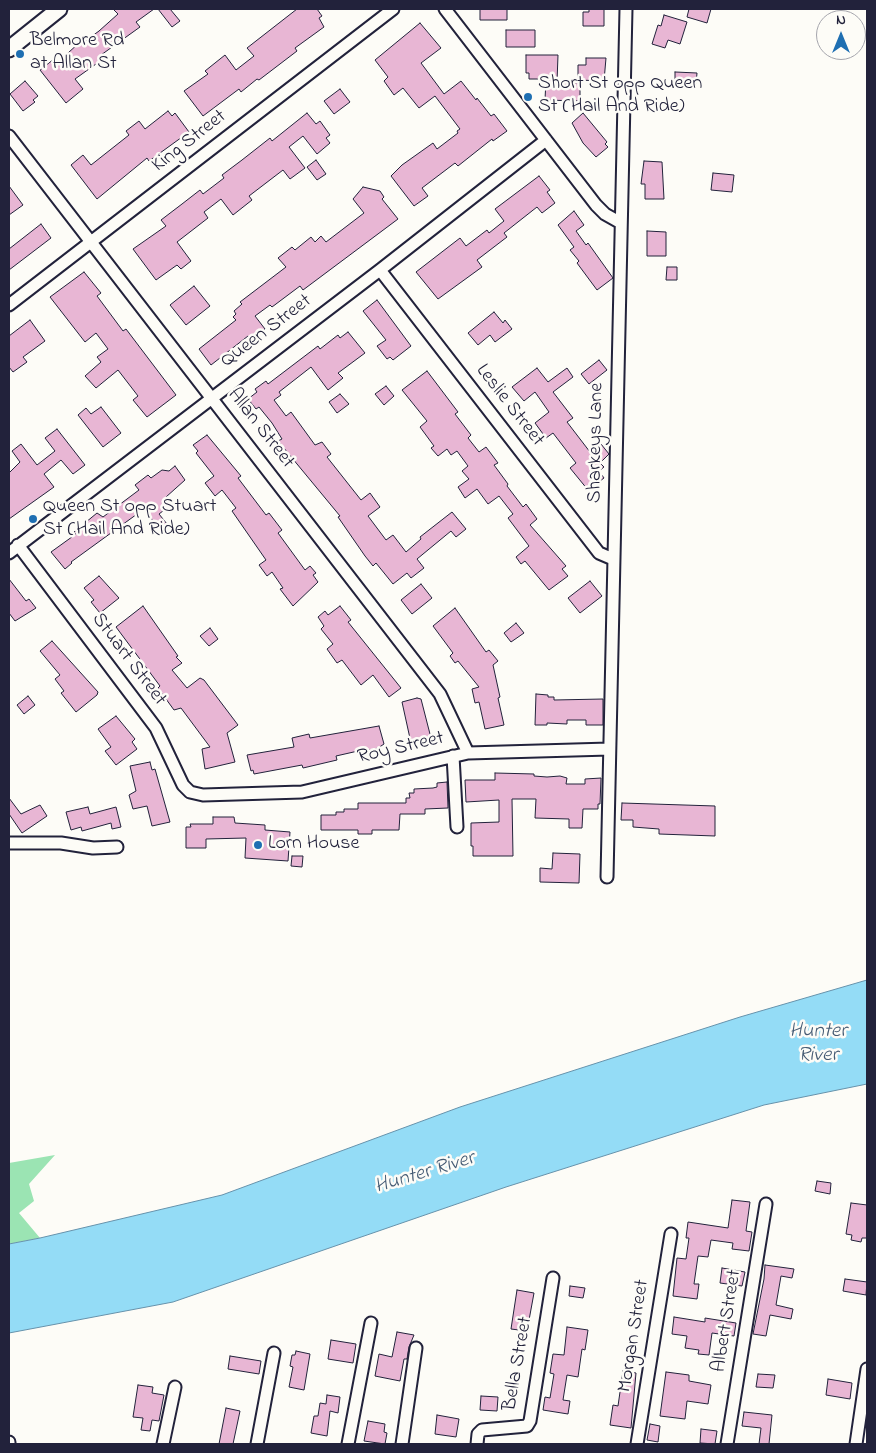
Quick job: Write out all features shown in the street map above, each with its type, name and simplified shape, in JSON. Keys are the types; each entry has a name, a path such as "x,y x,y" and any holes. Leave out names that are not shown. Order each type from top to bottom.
{"main road":[{"path":"9,49 59,9"}],"street":[{"name":"King Street","path":"9,304 393,9"},
{"path":"445,9 596,205 605,214 621,223"},
{"name":"Sharkeys Lane","path":"607,877 626,9"},
{"name":"Allan Street","path":"9,136 440,694 468,753"},
{"name":"Queen Street","path":"13,549 380,270 546,140"},
{"name":"Leslie Street","path":"380,270 599,553 613,559"},
{"name":"Stuart Street","path":"13,549 156,728 183,785 190,792 203,795"},
{"name":"Roy Street","path":"203,795 302,792 468,753 609,749"},
{"path":"453,756 457,827"},
{"path":"9,843 61,843 93,848 117,847"},
{"name":"Albert Street","path":"727,1444 766,1204"},
{"name":"Morgan Street","path":"637,1444 671,1234"},
{"name":"Bella Street","path":"477,1444 478,1434 482,1430 527,1426 530,1421 553,1278"},
{"path":"348,1444 371,1322"},
{"path":"402,1444 416,1348"},
{"path":"257,1444 274,1353"},
{"path":"856,1444 867,1368"},
{"path":"163,1444 175,1388"}],"green space":[{"path":"55,1155 29,1184 34,1201 19,1213 40,1238 9,1244 9,1163"}],"water":[{"name":"Hunter River","path":"867,980 867,1084 764,1105 506,1187 173,1302 9,1333 9,1244 222,1195 460,1107 740,1017"}],"building":[{"path":"113,9 154,9 136,22 140,27 101,55 103,59 75,79 83,89 66,103 40,70 54,59 58,62 79,43 80,45 99,31 118,14"},
{"path":"158,9 170,9 180,21 172,27"},
{"path":"297,9 317,9 322,16 319,18 324,27 295,48 297,51 259,80 257,79 241,92 239,89 203,116 184,91 208,74 205,71 225,55 236,70 254,56 247,48"},
{"path":"480,9 507,9 507,20 480,20"},
{"path":"589,9 604,9 604,26 583,26 583,12 589,12"},
{"path":"689,9 711,9 707,23 687,17"},
{"path":"664,15 687,22 680,44 668,40 665,48 652,44 658,25 661,26"},
{"path":"420,23 441,48 421,63 444,94 461,81 491,116 494,114 507,131 493,141 492,139 458,166 455,163 422,188 428,196 414,206 391,176 402,165 433,143 437,149 458,133 457,131 460,129 435,96 419,108 403,88 394,95 384,81 388,77 375,60"},
{"path":"506,30 535,30 535,47 506,47"},
{"path":"526,55 558,55 557,82 580,83 580,101 545,100 546,79 529,79 529,73 526,73"},
{"path":"586,58 606,58 604,81 578,80 578,65 586,65"},
{"path":"675,72 697,73 696,84 675,82"},
{"path":"25,81 38,96 33,100 35,102 23,111 10,94"},
{"path":"340,89 350,102 334,114 324,101"},
{"path":"168,111 172,116 175,113 189,132 149,161 147,158 97,199 71,165 83,155 91,165 129,135 126,131 139,121 145,129"},
{"path":"307,113 316,124 320,121 330,135 326,138 330,143 317,154 303,136 289,147 305,168 290,179 283,170 249,196 252,200 233,215 221,199 204,212 208,218 177,242 191,261 181,269 177,265 156,280 133,249 166,226 161,220 200,190 203,194 224,178 222,175 270,138 272,141"},
{"path":"583,113 607,142 605,144 608,147 596,157 583,143 572,123"},
{"path":"316,160 326,174 317,180 307,167"},
{"path":"644,161 662,162 664,199 645,199 645,184 641,184"},
{"path":"713,173 734,175 732,192 711,190"},
{"path":"539,176 550,190 547,192 555,203 542,213 537,207 504,233 507,237 477,260 482,267 438,299 416,272 460,238 466,246 487,230 489,233 504,221 495,209"},
{"path":"9,186 23,205 9,215"},
{"path":"363,187 380,191 384,197 382,199 398,219 303,290 300,286 272,307 270,305 255,316 265,329 251,339 248,336 211,365 199,349 236,320 233,317 236,314 234,311 242,304 240,302 286,267 278,258 292,247 295,250 311,237 315,242 321,236 326,242 364,213 353,199"},
{"path":"574,211 584,225 576,231 586,245 588,243 613,278 597,290 577,263 579,261 570,250 574,247 558,225"},
{"path":"41,224 51,238 9,270 9,249"},
{"path":"647,231 666,232 666,256 647,256"},
{"path":"667,267 677,267 677,280 666,280"},
{"path":"84,272 101,293 97,296 123,331 126,329 176,395 147,417 133,400 138,396 118,370 96,388 85,376 101,362 97,357 108,349 96,333 85,342 50,297"},
{"path":"194,286 210,306 186,325 170,305"},
{"path":"377,300 411,346 393,360 390,357 387,359 377,346 386,340 363,311"},
{"path":"494,312 503,323 505,320 512,329 495,342 490,335 478,345 468,333"},
{"path":"30,320 45,341 23,357 27,362 13,372 9,367 9,336"},
{"path":"348,332 365,353 338,373 343,378 328,390 311,367 279,392 281,395 274,400 286,416 291,412 315,445 322,442 331,454 327,457 361,500 370,493 380,507 368,516 386,540 393,535 406,552 421,539 420,537 452,512 466,529 456,537 451,531 417,559 424,568 411,578 407,573 393,584 376,563 373,566 365,556 338,517 340,516 278,441 282,439 272,423 259,407 256,409 248,399 257,392 255,389 266,381 268,384 318,346 320,349 338,335 340,338"},
{"path":"599,360 607,370 589,384 581,374"},
{"path":"537,368 548,382 567,368 573,377 553,392 573,418 567,422 590,452 601,444 609,454 600,463 604,467 599,471 604,478 588,490 570,468 576,463 553,433 546,438 535,423 549,412 535,392 524,401 512,387"},
{"path":"427,371 458,412 455,414 471,435 468,438 479,452 486,447 498,463 494,465 508,484 507,486 523,507 526,504 537,519 530,525 566,566 562,569 568,576 549,590 525,561 521,564 516,557 529,546 508,518 513,514 499,496 488,504 477,489 465,498 458,487 469,479 462,471 468,466 457,451 451,455 447,449 438,456 431,448 434,446 420,427 427,421 402,390"},
{"path":"386,386 394,396 384,405 375,394"},
{"path":"340,394 349,404 337,413 329,402"},
{"path":"101,407 121,433 103,447 78,415 86,408 91,414"},
{"path":"57,429 85,465 73,474 61,460 44,474 54,487 9,519 9,473 20,462 12,451 21,444 37,465 55,451 45,438"},
{"path":"207,435 241,476 238,478 266,515 269,513 282,530 278,533 305,570 310,566 316,573 313,575 318,582 293,606 280,589 283,588 272,572 267,576 259,565 266,560 232,511 236,508 222,490 215,496 205,483 214,476 196,453 198,451 193,445"},
{"path":"175,466 185,480 166,497 172,504 159,514 167,524 160,530 144,509 71,562 65,569 51,552 76,534 74,532 97,513 103,517 139,490 135,485 148,475 151,478 162,470 169,471"},
{"path":"99,576 119,598 100,613 91,602 94,600 84,588"},
{"path":"9,579 26,601 29,599 36,608 15,621 9,613"},
{"path":"590,581 602,596 580,613 568,598"},
{"path":"421,584 432,598 412,614 401,600"},
{"path":"143,606 178,656 176,657 182,663 172,670 187,688 200,678 204,680 238,725 227,733 235,762 205,769 202,749 210,747 181,708 174,710 158,688 160,686 116,627"},
{"path":"340,606 351,620 348,622 401,688 389,697 373,675 361,685 342,660 337,663 327,649 333,644 321,629 324,626 318,617 325,611 328,615"},
{"path":"455,608 486,652 489,650 498,661 493,665 504,725 485,729 479,702 475,703 472,689 479,687 458,661 455,663 450,656 453,653 433,626"},
{"path":"516,623 524,633 511,642 504,633"},
{"path":"210,628 218,639 209,646 200,636"},
{"path":"52,641 98,692 97,695 76,712 61,693 64,691 55,679 60,675 40,651"},
{"path":"536,694 554,697 554,700 603,699 603,725 586,725 586,720 567,720 567,724 547,723 547,725 535,725"},
{"path":"28,696 35,705 24,714 17,705"},
{"path":"417,698 421,699 431,738 411,743 402,702"},
{"path":"116,716 135,739 132,742 137,749 116,765 105,751 111,747 98,729"},
{"path":"379,726 384,744 378,748 336,756 337,760 303,768 302,765 254,774 253,770 251,771 247,755 294,747 292,738 309,734 310,738"},
{"path":"150,762 152,770 155,769 170,822 152,826 147,806 133,809 129,795 136,791 130,766"},
{"path":"495,773 534,774 534,776 547,777 560,776 567,778 566,784 585,784 585,779 601,778 600,804 598,804 598,809 583,809 582,828 569,828 569,819 535,818 536,799 512,799 513,856 473,856 471,823 499,822 499,800 466,802 465,780 495,780"},
{"path":"447,782 448,808 425,809 425,814 400,814 399,830 372,830 372,834 358,834 358,830 321,830 321,815 336,815 336,812 344,812 344,809 358,809 358,803 406,803 406,798 410,798 409,793 414,793 414,789 433,788 437,787 437,783"},
{"path":"9,798 21,814 40,805 47,816 22,833 9,814"},
{"path":"622,803 715,806 715,836 659,834 659,829 633,827 633,820 621,820"},
{"path":"88,807 90,814 116,807 121,827 112,829 111,823 82,831 81,827 71,830 66,812"},
{"path":"213,817 234,817 235,823 265,825 265,830 290,832 288,861 245,858 246,838 206,839 206,848 186,848 186,827 191,827 190,824 213,824"},
{"path":"553,853 580,854 579,883 540,882 540,868 552,869"},
{"path":"292,856 303,856 302,867 291,866"},
{"path":"817,1181 831,1183 830,1194 815,1191"},
{"path":"732,1200 750,1202 746,1231 752,1232 749,1251 732,1249 733,1243 711,1240 708,1257 698,1256 694,1284 699,1284 697,1299 673,1296 677,1258 686,1259 689,1238 686,1238 688,1222 728,1228"},
{"path":"851,1203 867,1205 867,1238 862,1238 861,1242 851,1240 852,1235 846,1234"},
{"path":"765,1265 794,1269 792,1278 781,1276 776,1305 793,1309 791,1319 770,1315 766,1336 753,1334"},
{"path":"722,1268 745,1272 742,1286 720,1283"},
{"path":"845,1279 867,1282 866,1295 843,1291"},
{"path":"570,1286 585,1288 583,1298 569,1296"},
{"path":"517,1290 534,1293 527,1331 511,1329"},
{"path":"674,1317 705,1322 705,1318 736,1323 734,1336 712,1333 709,1355 698,1354 699,1350 685,1348 687,1336 672,1334"},
{"path":"567,1327 588,1330 585,1350 582,1349 578,1377 567,1375 563,1400 570,1401 568,1414 543,1410 545,1397 550,1398 554,1374 550,1373 553,1354 564,1355"},
{"path":"397,1332 414,1335 407,1359 404,1359 400,1381 375,1376 379,1354 392,1357"},
{"path":"331,1340 356,1344 353,1363 328,1359"},
{"path":"296,1351 310,1354 304,1390 289,1387 293,1367 290,1366 292,1355 295,1355"},
{"path":"230,1356 261,1361 259,1374 228,1369"},
{"path":"623,1371 636,1373 631,1428 610,1425 613,1405 618,1406"},
{"path":"666,1372 689,1375 689,1381 711,1385 708,1404 687,1401 685,1419 660,1416"},
{"path":"758,1374 775,1375 773,1388 756,1387"},
{"path":"828,1379 852,1383 850,1399 826,1395"},
{"path":"138,1385 153,1387 152,1393 164,1395 159,1421 152,1420 150,1431 141,1430 143,1418 133,1417"},
{"path":"327,1395 340,1397 338,1413 330,1411 327,1436 311,1433 314,1416 318,1416 320,1403 326,1404"},
{"path":"481,1396 498,1397 497,1411 480,1410"},
{"path":"226,1408 240,1411 233,1444 219,1444"},
{"path":"744,1412 772,1415 769,1444 759,1444 761,1428 742,1426"},
{"path":"437,1415 459,1419 456,1437 435,1434"},
{"path":"368,1421 385,1424 384,1432 387,1433 385,1444 364,1441"},
{"path":"650,1424 660,1426 658,1442 647,1440"},
{"path":"701,1429 717,1431 715,1444 700,1443"}],"place":[{"name":"Belmore Rd at Allan St","path":"20,54"},
{"name":"Short St opp Queen St (Hail And Ride)","path":"528,97"},
{"name":"Queen St opp Stuart St (Hail And Ride)","path":"33,519"},
{"name":"Lorn House","path":"258,845"}]}
